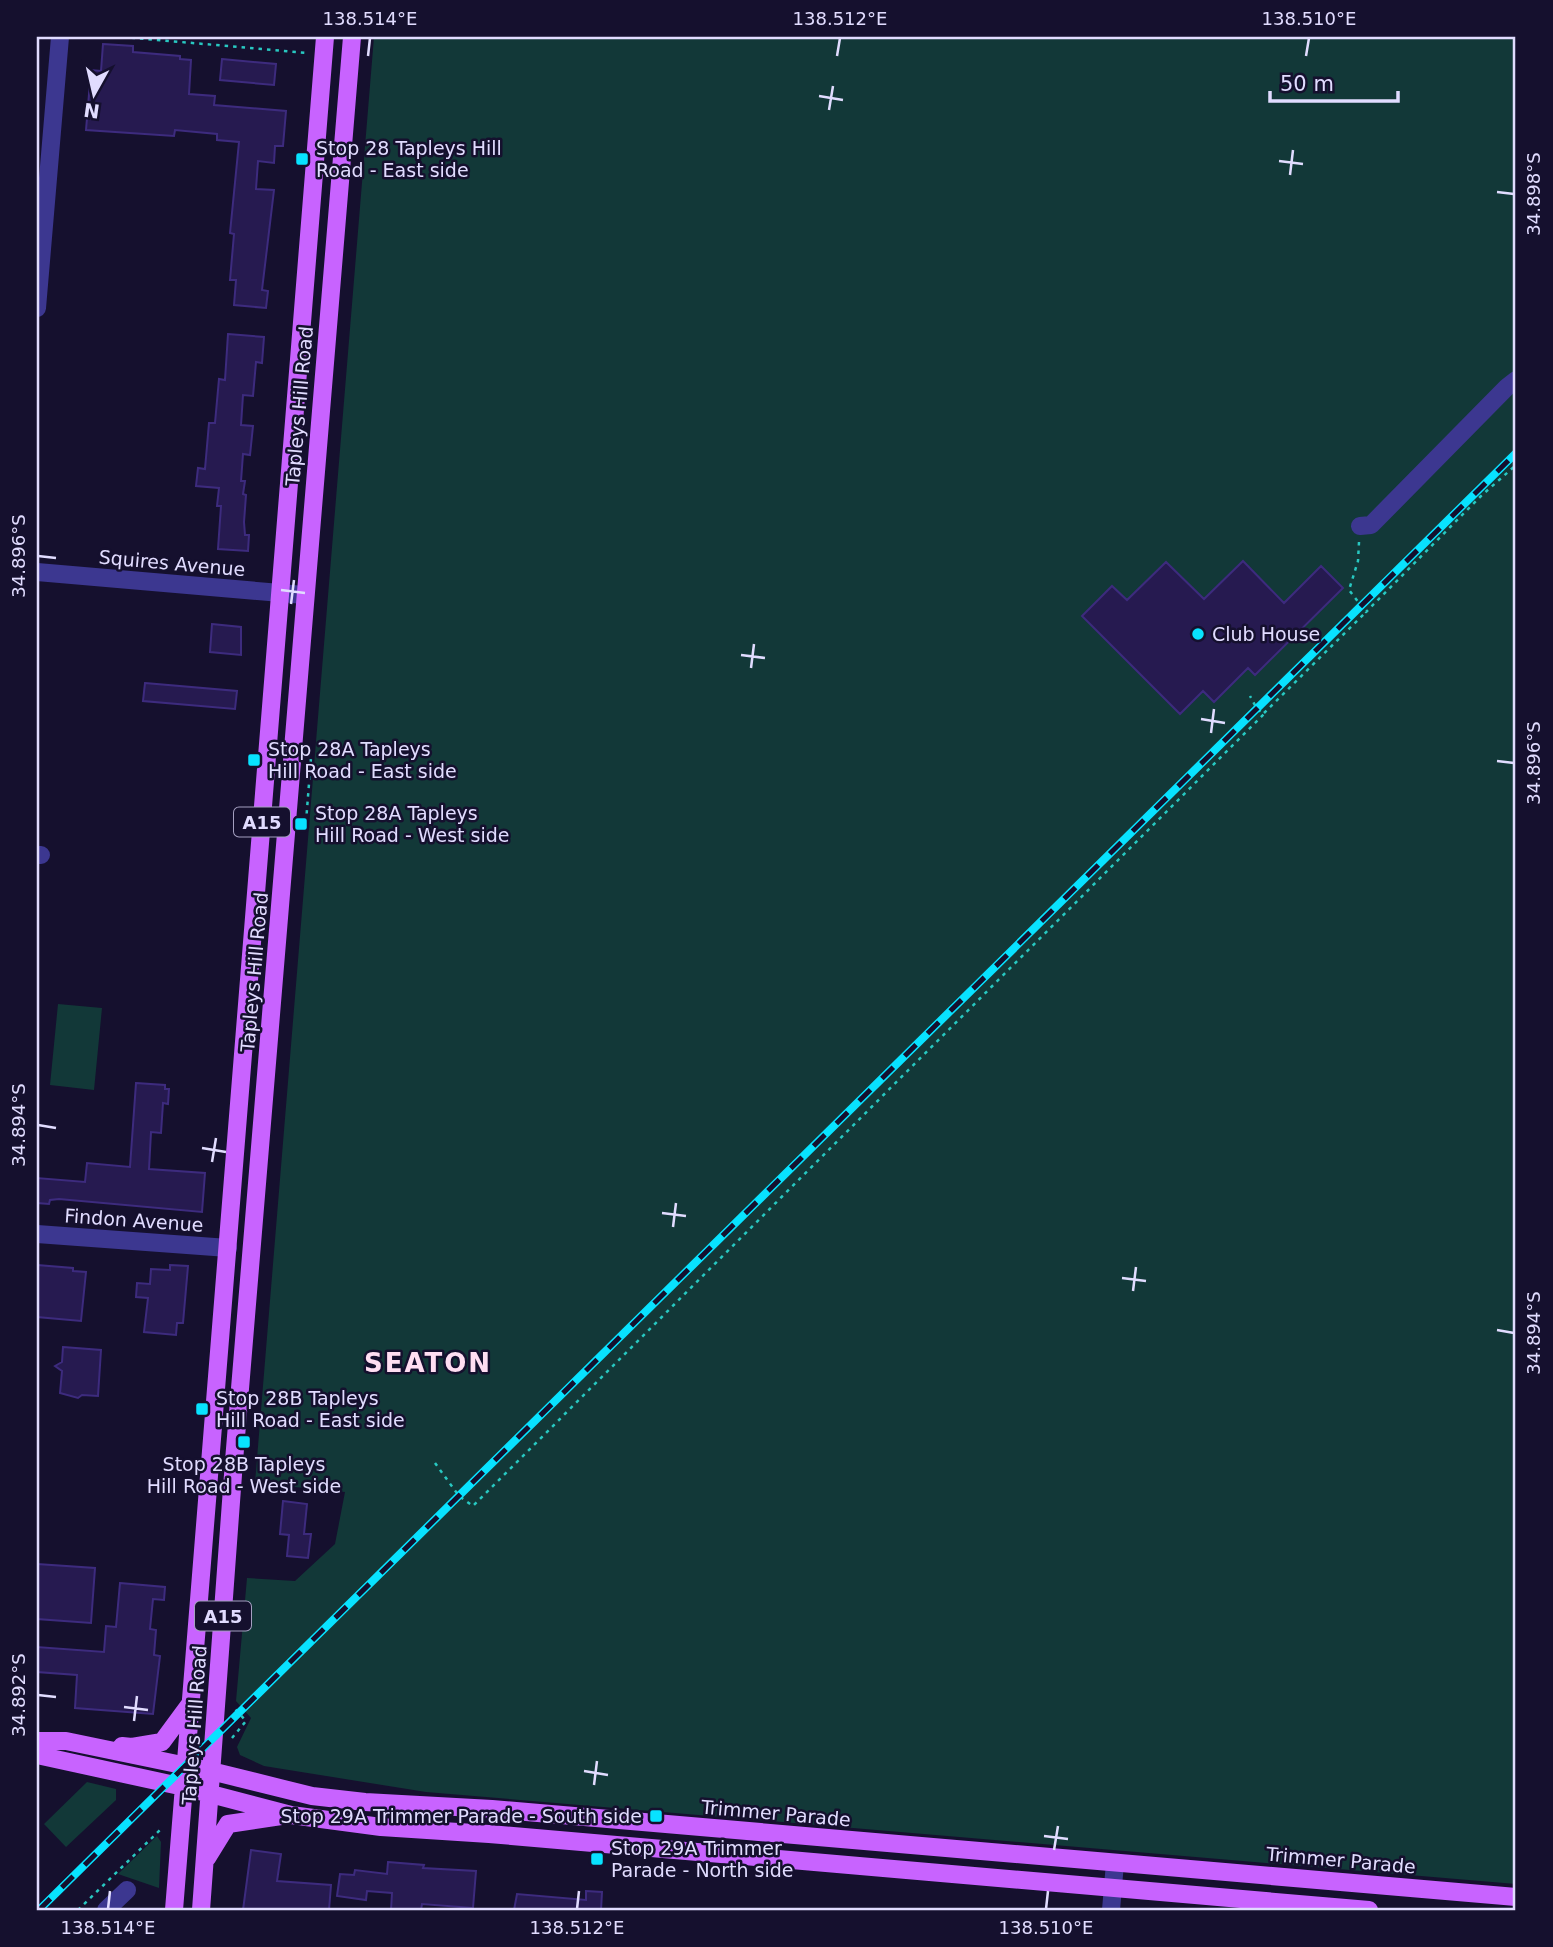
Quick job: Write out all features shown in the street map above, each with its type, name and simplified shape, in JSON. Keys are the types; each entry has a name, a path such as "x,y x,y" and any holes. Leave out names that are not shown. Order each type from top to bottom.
{"main road":[{"name":"Tapleys Hill Road","path":"174,1910 325,37"},
{"name":"Tapleys Hill Road","path":"201,1910 235,1448 351,37"},
{"path":"66,1741 132,1747 162,1742 191,1703"},
{"name":"Trimmer Parade","path":"37,1741 66,1741 211,1771 312,1796 365,1802 492,1809 1516,1897"},
{"path":"37,1755 184,1787 291,1815 381,1827 1369,1910"},
{"path":"205,1861 228,1824 291,1815"}],"street":[{"path":"37,308 60,37"},
{"path":"1360,526 1371,525 1516,380"},
{"name":"Squires Avenue","path":"37,572 304,595"},
{"name":"Findon Avenue","path":"37,1234 228,1248"},
{"path":"1111,1910 1115,1863"},
{"path":"106,1910 127,1890"}],"path":[{"path":"123,37 308,53"},
{"path":"435,1463 459,1496 473,1506 1481,496 1516,465"},
{"path":"1360,526 1358,561 1349,590 1366,611"},
{"path":"1250,696 1257,709 1264,714"},
{"path":"78,1910 160,1830"}],"green space":[{"path":"374,37 1516,37 1516,1884 426,1792 264,1766 240,1755 237,1747 251,1718 236,1701 247,1578 295,1581 335,1544 345,1492 255,1483"},
{"path":"58,1004 102,1008 94,1090 50,1085"},
{"path":"87,1782 116,1789 116,1800 66,1847 44,1824"},
{"path":"157,1836 161,1842 159,1888 118,1874"}],"building":[{"path":"103,44 133,46 133,52 180,56 180,59 191,60 189,94 215,96 214,105 286,111 283,146 275,146 274,163 258,161 256,189 274,190 262,290 268,291 266,308 234,305 236,280 230,280 234,234 230,233 239,142 217,140 217,134 175,130 174,136 86,130 91,70 101,71"},
{"path":"222,59 276,64 274,85 220,80"},
{"path":"228,334 264,337 262,363 256,362 253,396 243,395 241,425 253,426 250,455 243,454 241,481 245,481 244,522 245,535 249,535 248,551 218,549 221,506 217,506 219,488 196,486 198,468 205,469 209,423 215,423 219,379 225,380"},
{"name":"Club House","path":"1243,561 1284,603 1321,566 1343,588 1255,675 1248,668 1214,702 1203,691 1180,714 1082,616 1112,586 1127,600 1166,562 1204,599"},
{"path":"212,624 241,627 241,655 210,652"},
{"path":"145,683 237,691 235,709 143,701"},
{"path":"136,1083 165,1085 165,1089 169,1089 168,1104 163,1103 161,1133 151,1132 149,1169 205,1173 202,1212 59,1199 50,1200 49,1204 37,1203 37,1178 85,1182 87,1163 130,1167"},
{"path":"37,1265 73,1268 73,1271 86,1272 81,1321 37,1317"},
{"path":"170,1265 188,1266 183,1323 177,1323 176,1335 144,1332 148,1298 136,1297 137,1283 150,1284 151,1269 170,1270"},
{"path":"63,1347 101,1350 98,1396 82,1395 78,1398 60,1393 62,1371 55,1366 62,1362"},
{"path":"283,1501 307,1504 304,1534 311,1534 308,1558 287,1556 289,1535 280,1534"},
{"path":"37,1564 95,1568 91,1623 37,1619"},
{"path":"120,1583 165,1587 164,1600 153,1599 150,1629 156,1630 154,1655 160,1656 153,1714 75,1708 77,1675 37,1672 37,1647 104,1652 106,1626 116,1627"},
{"path":"251,1850 281,1854 277,1881 331,1885 329,1910 243,1910"},
{"path":"388,1862 424,1865 423,1868 476,1871 473,1908 422,1904 421,1910 391,1910 392,1893 367,1891 366,1900 337,1896 340,1874 354,1875 355,1870 387,1874"},
{"path":"586,1891 602,1892 601,1910 514,1910 517,1894 586,1900"}],"railway":[{"path":"39,1910 1516,453"}],"place":[{"name":"Stop 28 Tapleys Hill Road - East side","path":"302,159"},
{"name":"Club House","path":"1198,634"},
{"name":"Stop 28A Tapleys Hill Road - East side","path":"254,760"},
{"name":"Stop 28A Tapleys Hill Road - West side","path":"301,824"},
{"name":"Stop 28B Tapleys Hill Road - East side","path":"202,1409"},
{"name":"Stop 28B Tapleys Hill Road - West side","path":"244,1442"},
{"name":"Stop 29A Trimmer Parade - South side","path":"656,1816"},
{"name":"Stop 29A Trimmer Parade - North side","path":"597,1859"}],"district":[{"name":"SEATON","path":"428,1363"}]}
